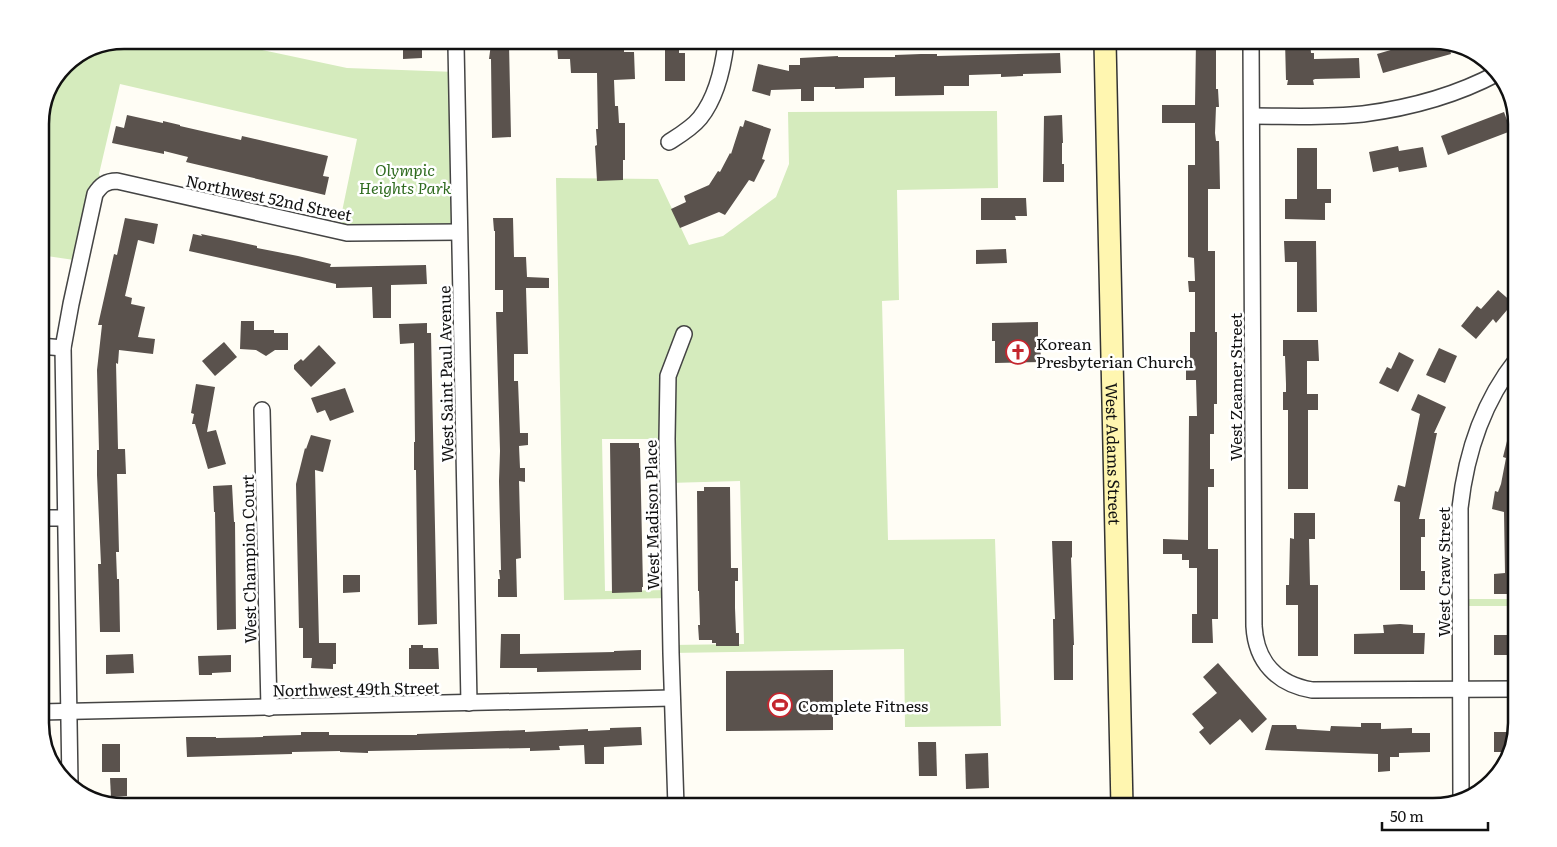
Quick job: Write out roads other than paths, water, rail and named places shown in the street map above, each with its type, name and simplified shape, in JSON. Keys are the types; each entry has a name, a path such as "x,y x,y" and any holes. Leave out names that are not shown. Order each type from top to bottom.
{"main road":[{"name":"West Adams Street","path":"1105,49 1122,798"}],"street":[{"name":"West Saint Paul Avenue","path":"456,49 469,704"},
{"path":"669,142 691,127 707,108 718,81 725,49"},
{"name":"West Zeamer Street","path":"1252,49 1254,633 1259,652 1266,664 1277,676 1301,688 1324,691 1461,689"},
{"path":"1252,116 1345,115 1381,111 1416,104 1455,92 1491,76"},
{"name":"Northwest 52nd Street","path":"63,348 95,194 103,184 110,181 117,180 347,233 459,232"},
{"name":"West Madison Place","path":"676,798 667,439 668,376 684,334"},
{"path":"49,347 63,348 70,776"},
{"name":"West Craw Street","path":"1461,793 1460,508 1463,482 1478,425 1508,369"},
{"name":"West Champion Court","path":"262,410 268,708"},
{"path":"49,518 65,518"},
{"path":"1461,689 1508,689"},
{"name":"Northwest 49th Street","path":"49,712 672,698"}],"place":[{"name":"Korean Presbyterian Church","path":"1018,352"},
{"name":"Complete Fitness","path":"780,705"}],"park label":[{"name":"Olympic Heights Park","path":"405,178"}]}
